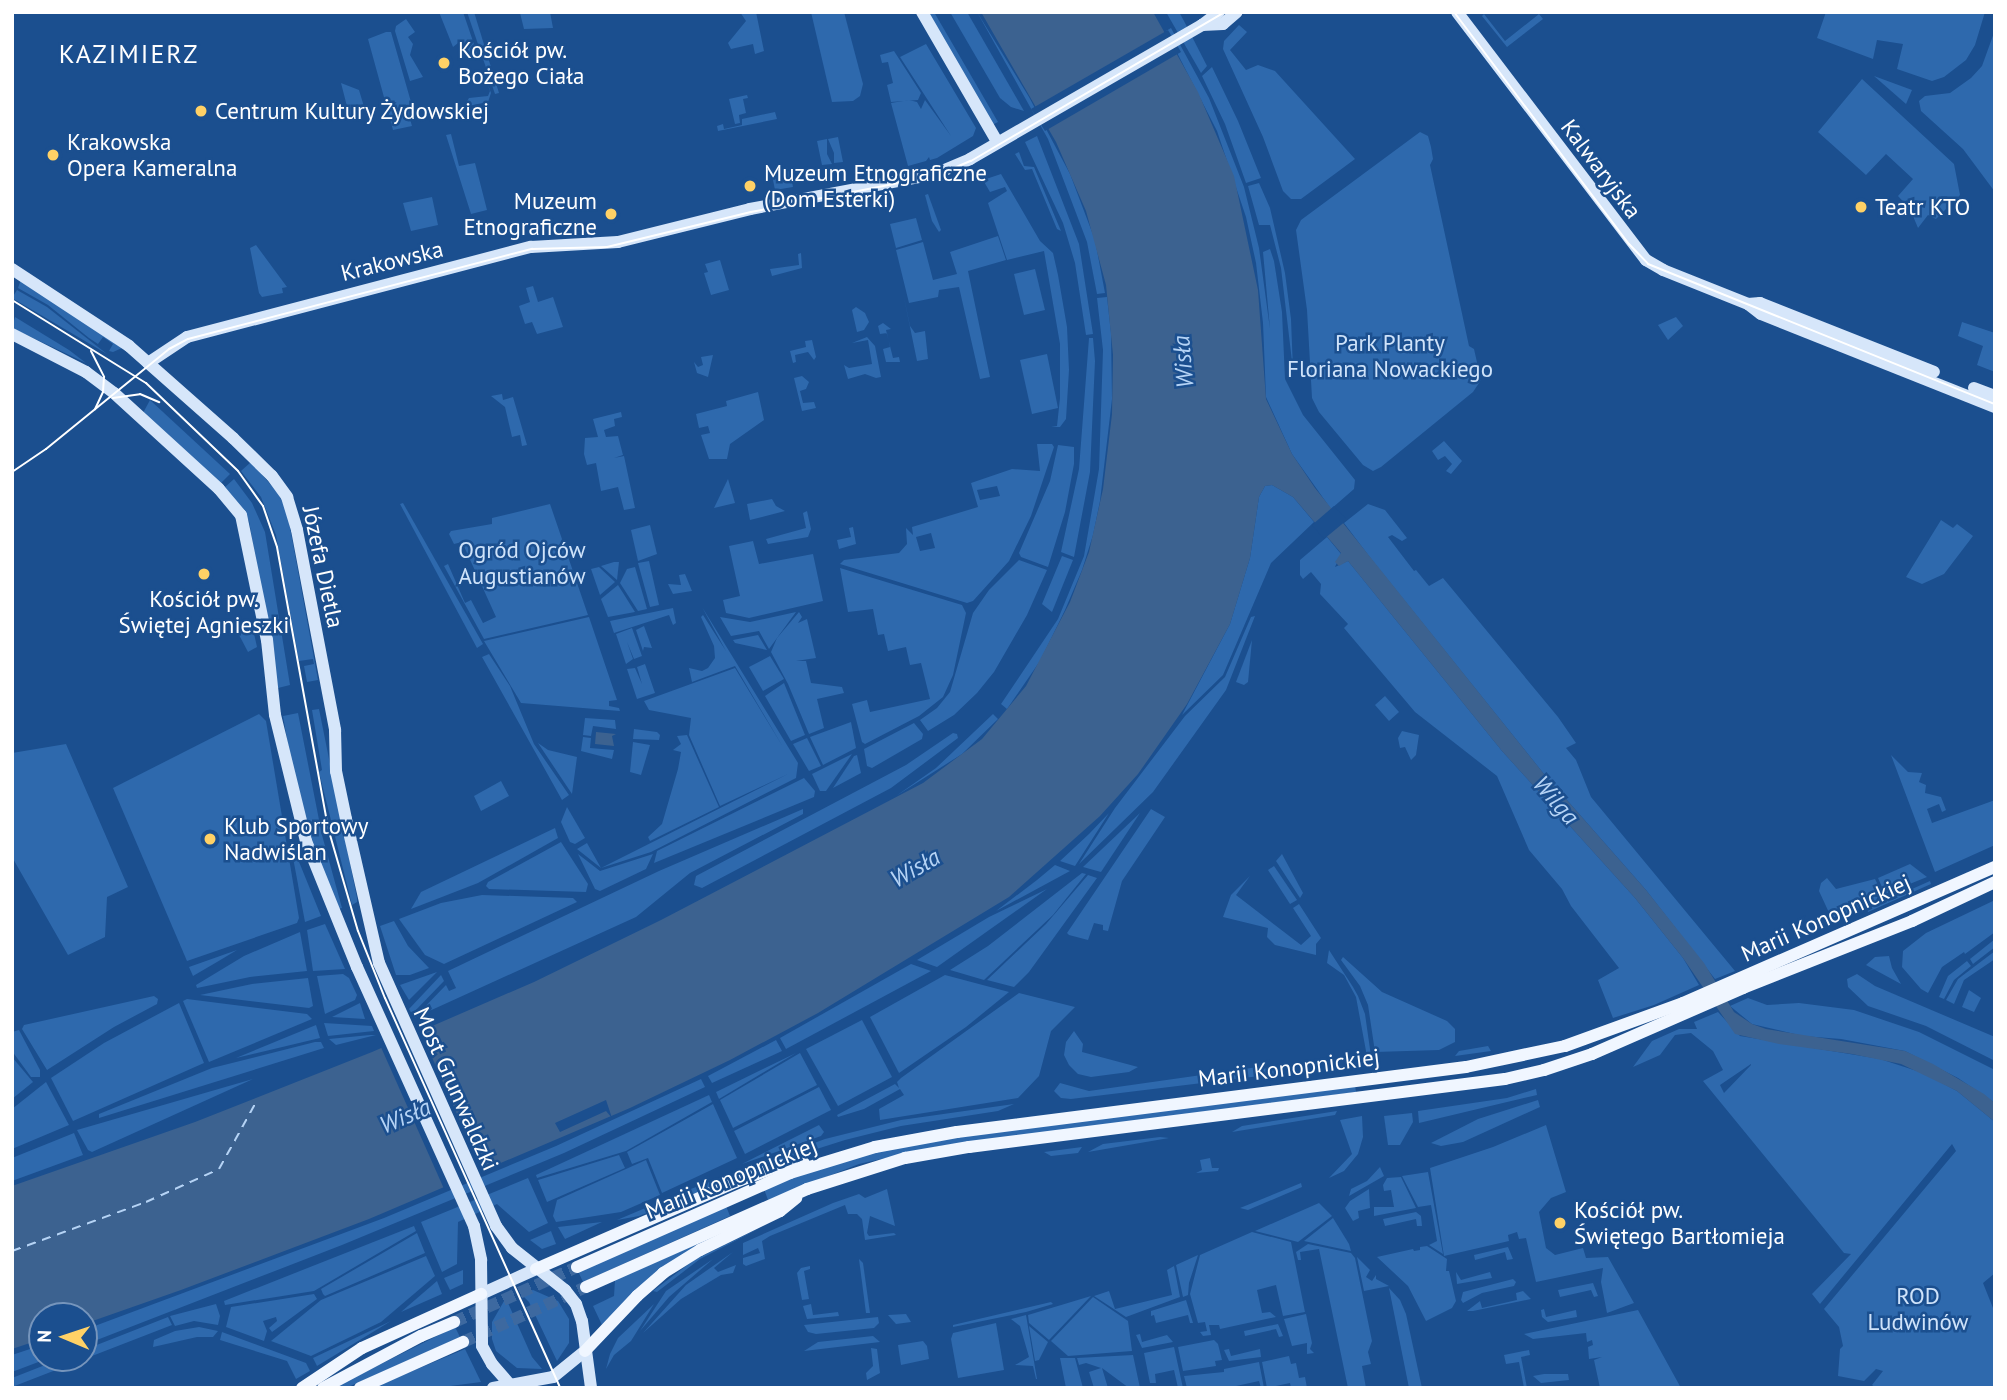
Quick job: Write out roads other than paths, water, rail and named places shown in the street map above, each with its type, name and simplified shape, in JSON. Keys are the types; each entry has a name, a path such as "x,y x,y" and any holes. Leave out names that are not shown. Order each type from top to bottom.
{"main road":[{"name":"Marii Konopnickiej","path":"586,1287 807,1189 879,1164 946,1150 1521,1076 1571,1062 1995,867"},
{"name":"Marii Konopnickiej","path":"1741,984 1912,921 1995,882"},
{"name":"Marii Konopnickiej","path":"577,1267 754,1188 822,1162 875,1147 949,1133 1483,1064 1602,1035 1685,1008"},
{"path":"536,1269 736,1182 779,1166 822,1162"},
{"path":"585,1351 663,1273 700,1250 780,1211 807,1189"},
{"path":"302,1388 362,1348 481,1294"},
{"path":"323,1388 421,1336 454,1322"},
{"path":"360,1388 463,1342"}],"street":[{"path":"922,12 999,143"},
{"path":"1196,28 1219,12"},
{"path":"1196,28 1223,24 1237,12"},
{"name":"Kalwaryjska","path":"1457,12 1646,260 1662,270 1748,304 1761,314 1995,407"},
{"name":"Krakowska","path":"148,363 186,337 311,302 391,285 531,247 614,243 750,209 919,177 954,167 1196,28"},
{"name":"Józefa Dietla","path":"12,269 108,331 148,363 264,467 280,486 291,506 335,730 336,771 371,939 391,995"},
{"name":"Kalwaryjska","path":"1748,304 1760,303 1995,396"},
{"name":"Most Grunwaldzki","path":"12,334 86,372 113,392 219,489 241,515 267,640 275,715 297,811 316,866 374,1003 466,1208 478,1241 481,1294"},
{"name":"Most Grunwaldzki","path":"391,995 483,1199 507,1242 536,1269"},
{"path":"513,1387 487,1357 482,1346 481,1294 536,1269 565,1290 576,1304 582,1321 591,1388"},
{"path":"493,1388 513,1387 555,1377 585,1351"}],"water":[{"path":"981,12 1153,12 1198,92 1234,176 1258,290 1266,399 1292,454 1315,488 1544,774 1646,890 1704,963 1734,1012 1752,1024 1766,1029 1905,1051 1984,1094 1995,1103 1995,1122 1957,1091 1901,1064 1735,1034 1683,958 1635,898 1502,751 1348,561 1339,566 1335,562 1341,553 1293,497 1272,485 1265,486 1259,497 1250,558 1230,624 1187,704 1138,774 1100,816 1009,897 818,1013 730,1060 630,1108 369,1219 98,1319 98,1302 28,1302 28,1344 12,1349 12,1186 195,1122 372,1052 534,982 661,920 923,783 982,739 1026,686 1070,602 1089,552 1103,489 1112,414 1113,355 1106,285 1086,211 1056,142"},
{"path":"596,732 616,734 612,736 614,746 595,744"}],"tunnel":[{"path":"454,1322 577,1267"},
{"path":"463,1342 586,1287"}],"tram line":[{"path":"12,472 46,449 169,349 188,339 532,249 607,247 751,212 935,176 971,161 1225,12"},
{"path":"1454,12 1629,244 1648,264 1995,404"},
{"path":"12,300 146,383 238,471 263,506 277,547 328,828 358,931 385,998 560,1388"},
{"path":"91,351 104,377 103,392 95,409"},
{"path":"113,398 140,394 159,402"}],"place":[{"name":"Kościół pw. Bożego Ciała","path":"444,63"},
{"name":"Centrum Kultury Żydowskiej","path":"201,111"},
{"name":"Krakowska Opera Kameralna","path":"53,155"},
{"name":"Muzeum Etnograficzne (Dom Esterki)","path":"750,186"},
{"name":"Teatr KTO","path":"1861,207"},
{"name":"Muzeum Etnograficzne","path":"611,214"},
{"name":"Kościół pw. Świętej Agnieszki","path":"204,574"},
{"name":"Klub Sportowy Nadwiślan","path":"210,839"},
{"name":"Kościół pw. Świętego Bartłomieja","path":"1560,1223"}],"district":[{"name":"KAZIMIERZ","path":"129,54"}],"park label":[{"name":"Park Planty Floriana Nowackiego","path":"1390,356"},
{"name":"Ogród Ojców Augustianów","path":"522,563"},
{"name":"ROD Ludwinów","path":"1918,1309"}],"water label":[{"name":"Wisła","path":"1183,362"},
{"name":"Wilga","path":"1556,800"},
{"name":"Wisła","path":"915,868"},
{"name":"Wisła","path":"405,1116"}]}
